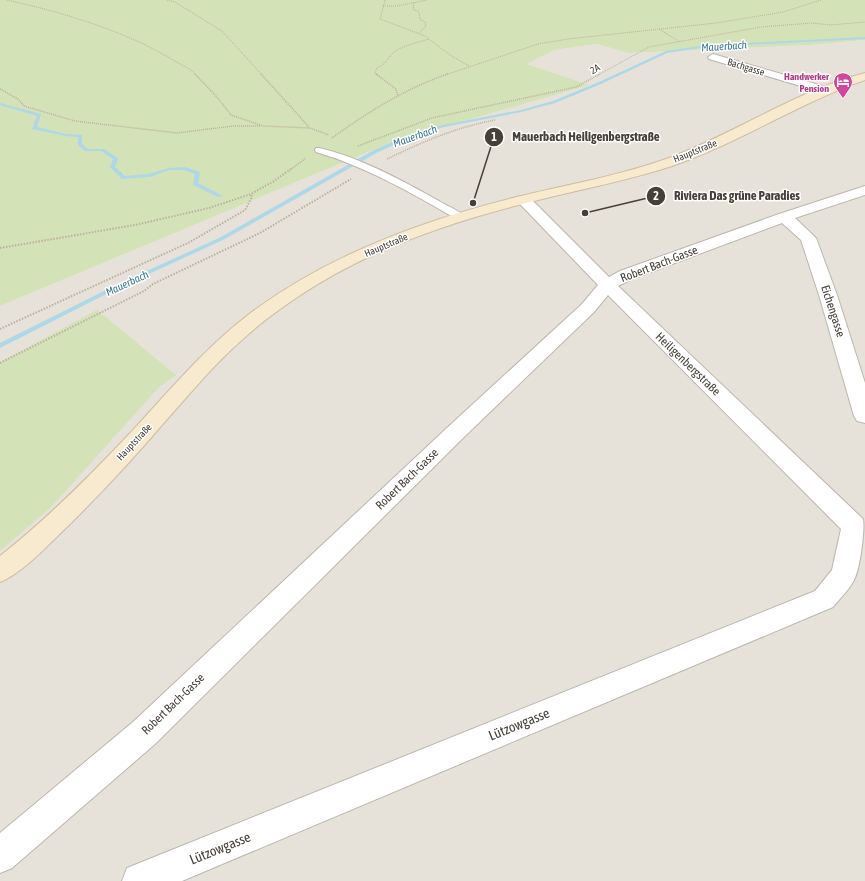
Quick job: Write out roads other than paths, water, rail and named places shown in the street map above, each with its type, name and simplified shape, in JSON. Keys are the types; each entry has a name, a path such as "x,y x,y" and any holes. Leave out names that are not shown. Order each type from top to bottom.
{"main road":[{"name":"Hauptstraße","path":"0,571 30,547 86,495 230,339 293,292 344,263 406,236 460,217 672,161 717,142 825,90 865,76"}],"street":[{"name":"Bachgasse","path":"713,57 825,90"},
{"name":"Robert Bach-Gasse","path":"0,856 144,733 456,432 588,308 607,285 626,275 784,217 865,190"},
{"name":"Heiligenbergstraße","path":"524,200 607,285 860,522"},
{"name":"Eichengasse","path":"784,217 808,238 828,295 865,416"},
{"name":"Lützowgasse","path":"140,881 824,599 844,574 860,522"}],"lane":[{"path":"319,150 348,158 370,168 460,217"}],"waterway":[{"name":"Mauerbach","path":"0,346 116,287 223,238 376,151 410,136 443,126 521,111 554,102 600,83 666,52 707,46 865,38"},
{"path":"0,104 39,115 34,128 66,135 80,136 80,145 87,150 102,150 116,159 112,167 124,178 150,175 169,169 185,168 198,173 195,184 220,196"}],"place":[{"name":"Handwerker Pension","path":"843,99"},
{"name":"Mauerbach Heiligenbergstraße","path":"473,203"},
{"name":"Riviera Das grüne Paradies","path":"585,213"}]}
